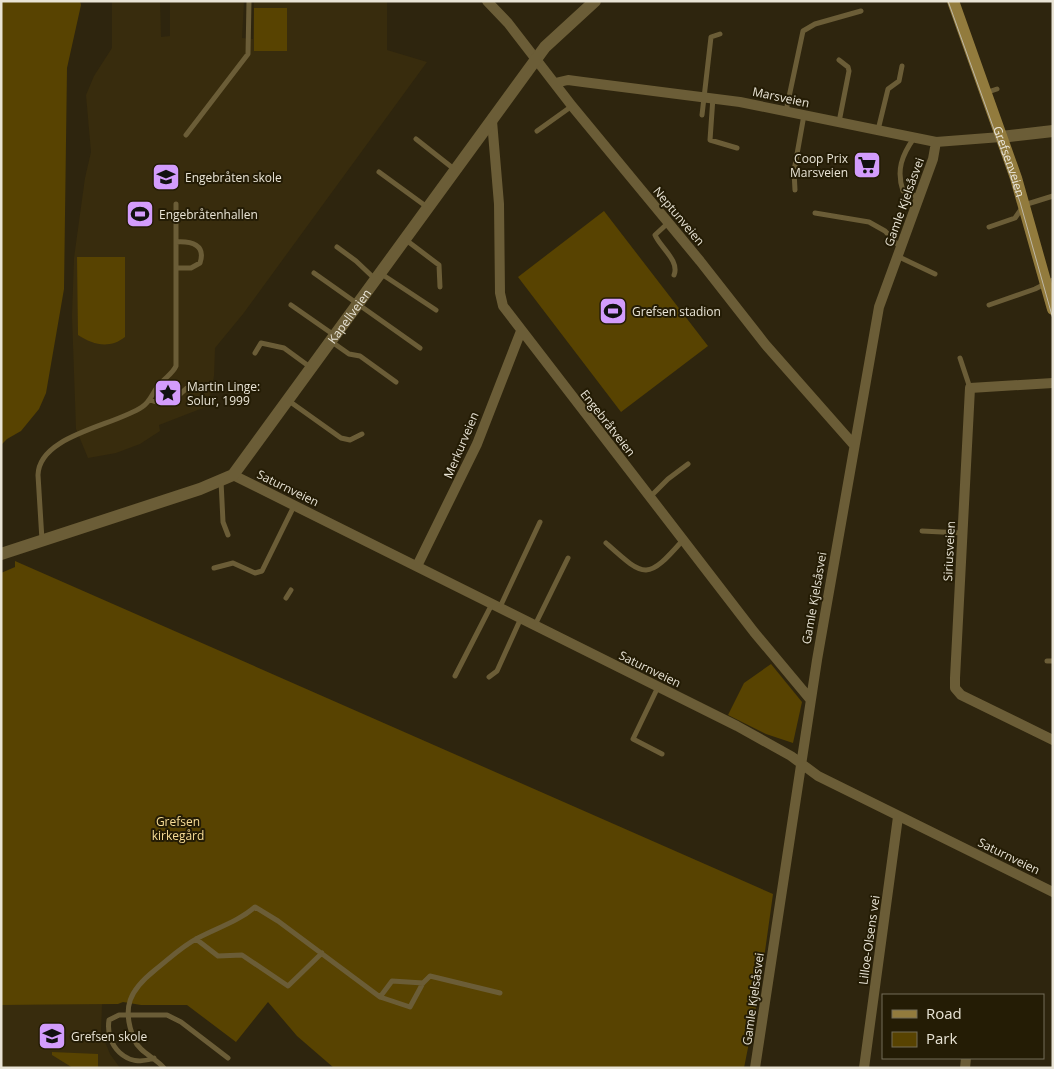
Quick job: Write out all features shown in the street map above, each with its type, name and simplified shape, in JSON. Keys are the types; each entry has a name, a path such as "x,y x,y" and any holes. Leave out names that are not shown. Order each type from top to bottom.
{"main road":[{"name":"Grefsenveien","path":"946,1 969,34 991,91 1001,136 1049,281 1053,309"},
{"name":"Grefsenveien","path":"953,1 957,17"}],"street":[{"name":"Neptunveien","path":"487,1 508,23 572,106 668,222 765,344 854,445"},
{"name":"Kapellveien","path":"1,554 221,481 233,475 537,59 550,42 595,1"},
{"name":"Marsveien","path":"555,83 568,80 708,97 936,142 1001,136"},
{"name":"Engebråtveien","path":"492,121 499,204 500,293 502,306 684,539 770,653 810,699"},
{"path":"1001,136 1053,131"},
{"name":"Gamle Kjelsåsvei","path":"755,1068 810,699 880,307 933,159 936,142"},
{"name":"Merkurveien","path":"422,570 477,444 521,331"},
{"path":"970,388 1053,383"},
{"name":"Siriusveien","path":"970,388 955,688 961,695 1053,740"},
{"name":"Saturnveien","path":"233,475 496,605 540,630 641,675 658,687 737,726 791,756 801,765 898,817 1053,892"},
{"name":"Lilloe-Olsens vei","path":"864,1068 898,817"}],"lane":[{"path":"186,135 248,54 249,1"},
{"path":"786,111 803,31 815,24 861,11"},
{"path":"720,34 711,37 708,97 710,140 737,148"},
{"path":"839,60 848,67 849,71 839,122"},
{"path":"878,130 888,89 899,81 902,66"},
{"path":"702,115 708,97"},
{"path":"538,131 572,106"},
{"path":"795,190 794,171 804,115"},
{"path":"914,138 901,159 901,186 903,192 918,197"},
{"path":"416,139 455,170"},
{"path":"379,172 427,207"},
{"path":"989,227 1015,218 1024,205 1053,196"},
{"path":"42,541 38,475 39,465 44,455 57,445 142,408 150,400 159,384 176,366 176,204"},
{"path":"815,213 869,222 885,231 899,251 935,274"},
{"path":"668,222 655,235 674,264 676,271 674,275"},
{"path":"404,240 439,265 440,288"},
{"path":"176,242 195,244 202,253 200,263 196,267 176,268"},
{"path":"336,247 377,276 436,310"},
{"path":"314,273 420,348"},
{"path":"989,305 1035,289 1049,281"},
{"path":"291,305 333,338 349,354 367,360 396,382"},
{"path":"255,353 261,343 284,348 311,367"},
{"path":"960,358 970,388"},
{"path":"150,400 169,403 175,401 187,388 205,388"},
{"path":"288,400 342,438 356,439 362,434"},
{"path":"650,497 668,478 688,464"},
{"path":"221,481 223,522 228,535"},
{"path":"214,568 233,563 255,573 262,571 294,505"},
{"path":"455,676 496,605 540,522"},
{"path":"922,531 962,534"},
{"path":"606,543 634,568 645,570 654,568 684,539"},
{"path":"540,630 568,558"},
{"path":"286,598 291,590"},
{"path":"489,677 497,671 521,618"},
{"path":"658,687 633,739 662,754"},
{"path":"164,1068 134,1041 128,1016 129,999 135,989 177,952 196,939 246,915 255,907 322,953 380,997 410,1007 423,983 430,976 500,993"},
{"path":"196,939 218,956 242,955 288,986 322,953"},
{"path":"380,997 392,980 423,983"},
{"path":"154,1058 144,1065 133,1066 118,1053 110,1038 109,1020 119,1015 167,1015 181,1022 228,1058"}],"shaded area":[{"path":"112,1 160,1 161,37 170,36 170,1 244,1 242,38 253,39 254,1 387,1 387,50 427,62 243,314 215,348 214,376 208,406 159,425 160,431 140,444 116,453 88,458 76,429 72,316 74,258 85,178 91,152 86,95 94,76 112,48"},
{"name":"Grefsen skole","path":"102,1004 101,1032 110,1054 120,1068 1,1068 1,1005"}],"green space":[{"path":"1,1 80,1 81,5 67,68 64,289 46,393 39,409 21,431 1,445"},
{"path":"254,8 287,8 287,51 254,51"},
{"name":"Grefsen stadion","path":"604,211 708,346 621,412 518,277"},
{"path":"77,257 125,257 125,337 119,341 102,344 78,335"},
{"name":"Grefsen kirkegård","path":"15,561 773,894 760,987 744,1068 334,1068 297,1036 268,1002 236,1042 187,1005 141,1005 123,1002 118,1004 1,1005 1,573 15,567"},
{"path":"771,664 802,702 793,743 766,734 728,715 744,683"},
{"path":"52,1052 98,1054 98,1068 73,1068 52,1055"}],"tram line":[{"path":"948,1 1020,202 1053,319"}],"place":[{"name":"Coop Prix Marsveien","path":"867,165"},
{"name":"Engebråten skole","path":"166,177"},
{"name":"Engebråtenhallen","path":"140,214"},
{"name":"Grefsen stadion","path":"613,311"},
{"name":"Martin Linge: Solur, 1999","path":"168,393"},
{"name":"Grefsen skole","path":"52,1036"}]}
